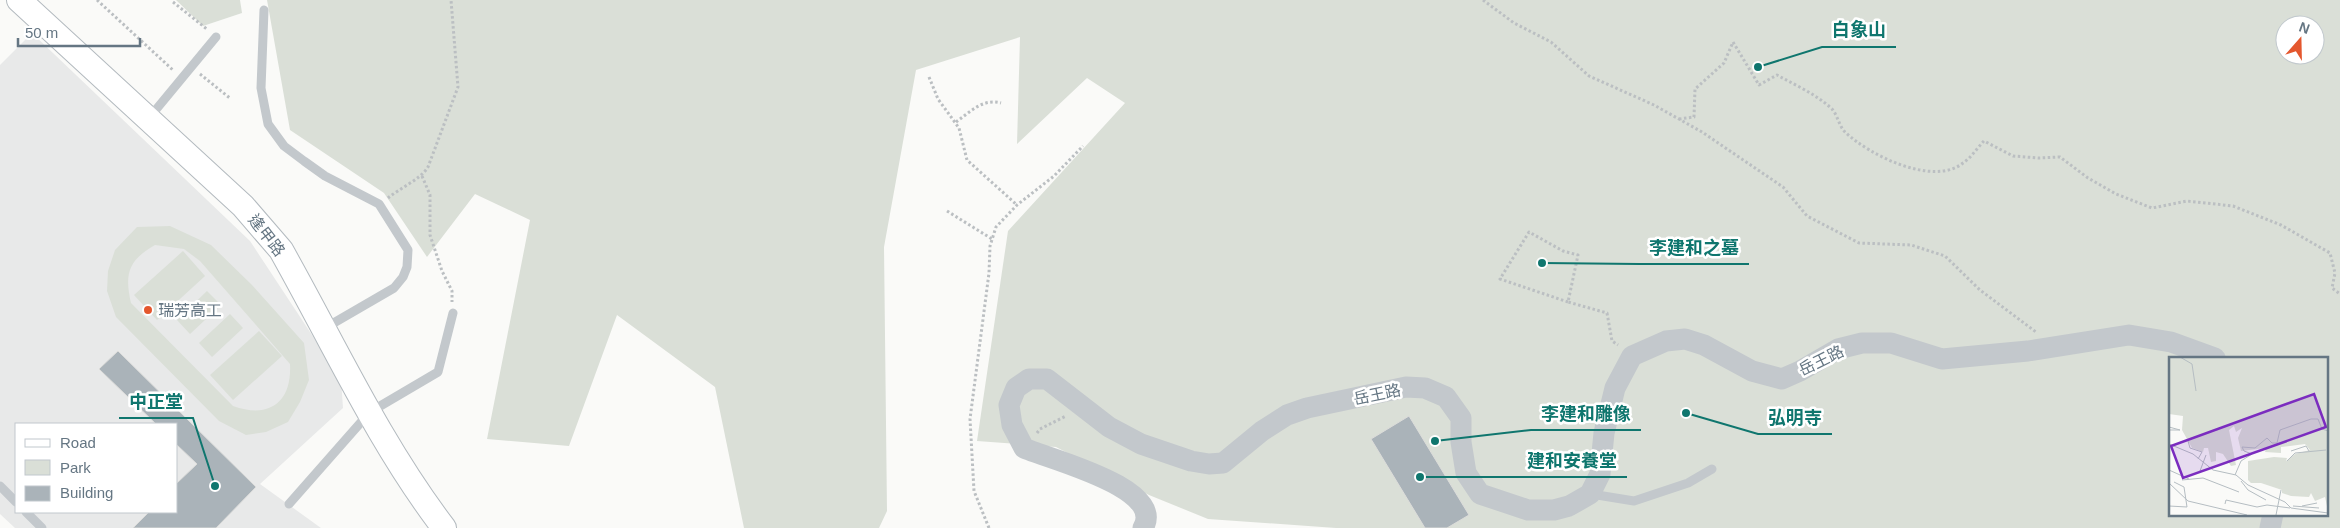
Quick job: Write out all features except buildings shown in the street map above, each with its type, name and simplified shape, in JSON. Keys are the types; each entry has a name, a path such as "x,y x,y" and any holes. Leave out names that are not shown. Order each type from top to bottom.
{"main road":[{"name":"逢甲路","path":"19,0 243,206 268,232 282,250 370,412 427,505 444,528"}],"street":[{"name":"岳王路","path":"1632,356 1666,341 1685,339 1704,345 1752,371 1782,379 1838,349 1862,343 1891,343 1942,358 2028,351 2055,345 2129,335 2171,342 2212,357"},
{"path":"1590,494 1600,474 1604,433 1615,388 1632,356"},
{"name":"岳王路","path":"1024,448 1012,425 1009,404 1016,388 1029,379 1047,379 1109,427 1141,444 1191,461 1210,464 1223,463 1262,431 1294,412 1406,387 1425,388 1446,397 1461,418 1461,442 1466,473 1480,494 1528,510 1554,510 1568,506 1590,494"},
{"path":"1024,448 1097,474 1138,498 1144,505 1146,523 1143,528"}],"lane":[{"path":"264,10 261,88 268,124 284,146 304,161 325,176 379,204 408,250 407,266 403,277 394,288 325,328"},
{"path":"148,119 216,37"},
{"path":"289,504 370,412 438,372 453,313"},
{"path":"1590,494 1634,501 1688,483 1712,469"},
{"path":"0,486 15,501"},
{"path":"27,513 42,528"}],"path":[{"path":"97,0 182,78"},
{"path":"379,204 412,180 422,176 428,167 458,87 451,0"},
{"path":"1483,0 1514,22 1551,42 1589,76 1654,105 1702,132 1783,187 1807,216 1859,243 1911,245 1946,256 1980,290 2055,345"},
{"path":"173,2 216,37"},
{"path":"1679,119 1694,117 1695,89 1724,63 1733,42 1759,85 1776,75 1814,95 1833,110 1844,132 1882,157 1920,171 1946,171 1963,164 1984,141 2013,156 2060,157 2088,178 2116,194 2152,208 2187,202 2233,206 2280,225 2330,253 2336,273 2332,288 2340,294"},
{"path":"191,67 231,99"},
{"path":"928,76 938,99 956,122 967,160 1017,205"},
{"path":"956,122 976,107 991,101 1001,104"},
{"path":"989,528 974,491 970,419 990,246 996,227 1017,205 1054,176 1083,146"},
{"path":"422,176 430,195 430,235 442,271 452,291 453,313"},
{"path":"947,211 992,238"},
{"path":"1568,302 1578,255 1563,251 1529,232 1500,278 1568,302 1607,313 1612,341 1632,356"},
{"path":"1024,448 1040,429 1071,414 1074,400"}],"shaded area":[{"name":"瑞芳高工","path":"32,33 250,241 341,379 343,408 260,484 321,528 15,528 0,514 0,65"}],"green space":[{"path":"176,0 240,0 242,13 203,26"},
{"path":"267,0 2340,0 2340,528 1336,528 1208,519 1149,495 1056,447 977,441 1008,231 1125,103 1087,78 1017,144 1020,37 916,70 884,247 887,511 879,528 744,528 715,387 617,315 569,446 487,439 530,220 475,194 427,257 384,193 290,130"},
{"path":"170,226 211,245 252,285 304,343 309,380 300,402 288,422 266,432 246,435 219,421 116,317 107,291 108,271 115,250 137,227","holes":["155,245 184,249 200,261 290,364 290,378 287,389 276,404 267,409 257,410 246,410 233,406 131,303 128,283 129,275 134,262 139,256"]},
{"path":"183,251 205,276 157,320 134,295"},
{"path":"207,291 221,305 190,334 177,320"},
{"path":"230,314 243,328 212,357 199,343"},
{"path":"259,331 282,356 233,400 210,375"}],"place":[{"name":"白象山","path":"1758,67"},
{"name":"李建和之墓","path":"1542,263"},
{"name":"瑞芳高工","path":"148,310"},
{"name":"弘明寺","path":"1686,413"},
{"name":"李建和雕像","path":"1435,441"},
{"name":"建和安養堂","path":"1420,477"},
{"name":"中正堂","path":"215,486"}]}
